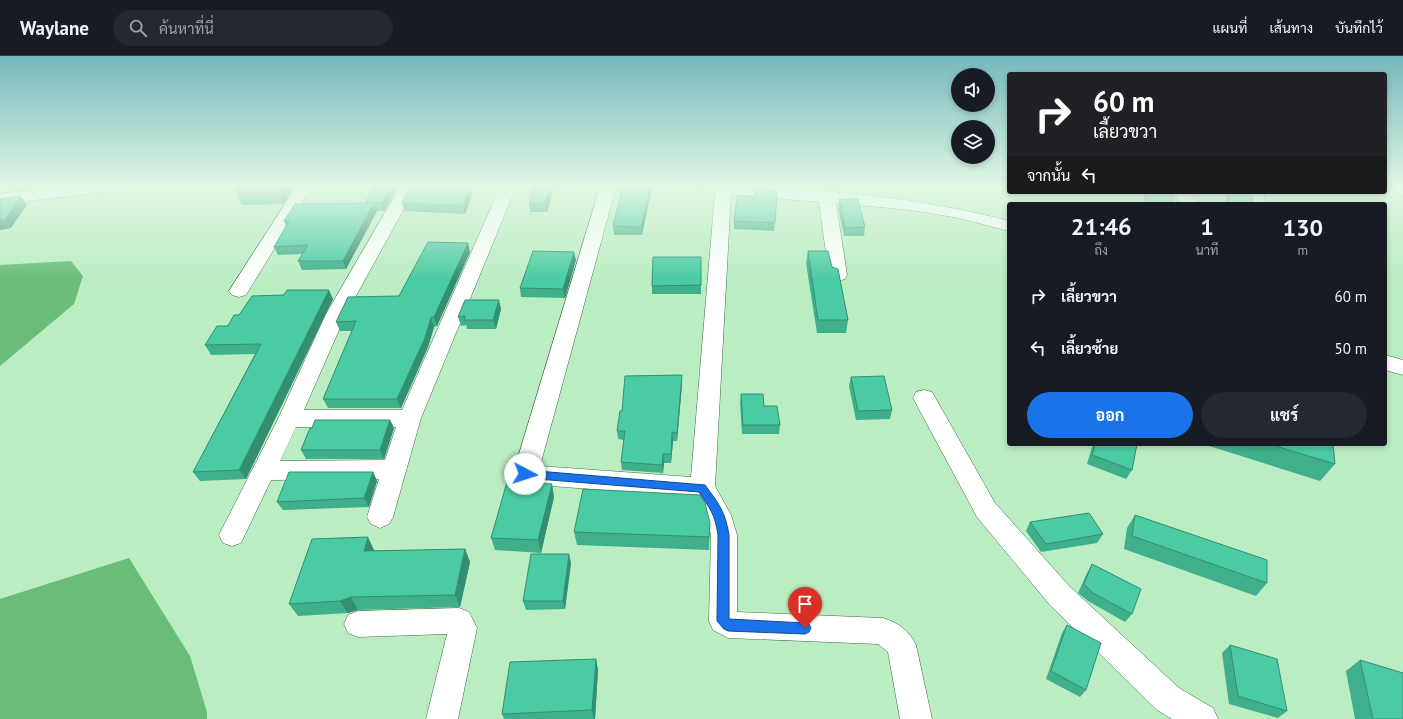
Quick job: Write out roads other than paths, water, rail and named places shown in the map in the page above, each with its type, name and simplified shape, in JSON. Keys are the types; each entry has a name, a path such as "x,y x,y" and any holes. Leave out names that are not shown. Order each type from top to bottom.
{"street":[{"path":"239,291 285,218"},
{"path":"232,535 289,419 336,314 390,218"},
{"path":"380,516 410,418 495,218"},
{"path":"599,218 525,474 702,488"},
{"path":"724,218 702,488 720,514 722,522 724,535 723,621 728,626 883,631 901,646 916,719"},
{"path":"830,218 838,275"},
{"path":"976,218 1007,226"},
{"path":"1387,363 1403,368"},
{"path":"924,398 986,510 1060,596 1168,699 1202,719"},
{"path":"289,419 410,418"},
{"path":"264,471 394,469"},
{"path":"358,624 459,621 463,628 442,719"}]}
